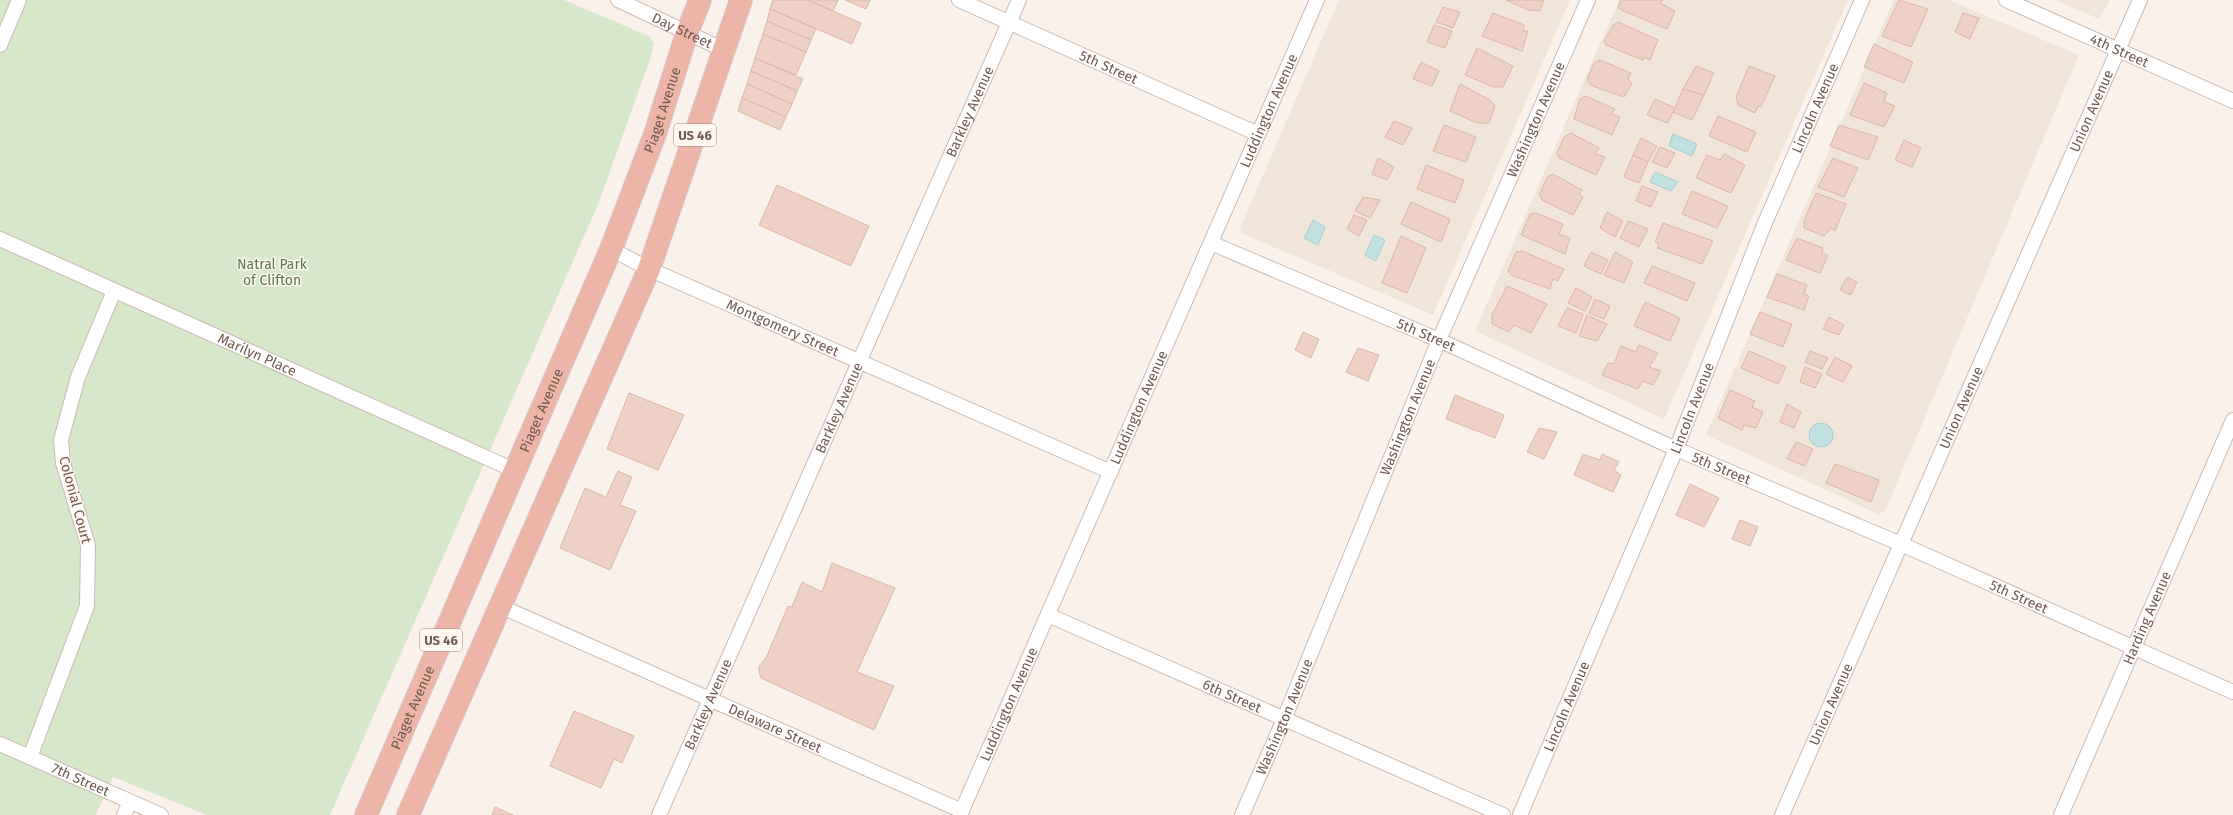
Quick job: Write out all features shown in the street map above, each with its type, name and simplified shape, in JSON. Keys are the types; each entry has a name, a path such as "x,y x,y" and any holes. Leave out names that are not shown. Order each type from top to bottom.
{"highway":[{"path":"687,33 692,0"},
{"name":"Piaget Avenue","path":"366,815 610,249 655,134 687,33 700,0"},
{"name":"US 46","path":"408,815 649,269 741,0"}],"street":[{"path":"0,45 19,0"},
{"name":"Day Street","path":"618,0 724,50"},
{"name":"5th Street","path":"959,0 1258,134"},
{"name":"Barkley Avenue","path":"659,815 1019,0"},
{"name":"Luddington Avenue","path":"961,813 1316,0"},
{"name":"Washington Avenue","path":"1242,815 1284,719 1439,340 1588,0"},
{"name":"Lincoln Avenue","path":"1520,815 1676,449 1764,225 1862,0"},
{"name":"4th Street","path":"2006,0 2233,101"},
{"name":"Union Avenue","path":"1782,815 2140,0"},
{"name":"Marilyn Place","path":"0,240 514,470"},
{"name":"5th Street","path":"1211,243 1439,340 1676,449 1901,544 2233,692"},
{"name":"Montgomery Street","path":"610,249 649,269 1111,472"},
{"name":"Colonial Court","path":"30,757 87,606 88,545 62,463 61,440 78,377 114,291"},
{"name":"Harding Avenue","path":"2061,815 2233,420"},
{"name":"Delaware Street","path":"500,606 961,813"},
{"name":"6th Street","path":"1048,615 1503,815"},
{"name":"7th Street","path":"0,744 161,815"},
{"path":"124,815 130,802"}],"shaded area":[{"path":"1339,0 1570,0 1433,315 1241,233 1240,228"},
{"path":"1619,0 1848,0 1664,419 1475,331"},
{"path":"1894,0 1949,0 2079,55 1885,511 1878,514 1706,435"},
{"path":"2055,0 2110,0 2099,19"}],"green space":[{"name":"Natral Park of Clifton","path":"0,0 564,0 649,36 654,43 650,59 599,202 330,815 207,815 113,777 96,815 0,815"}],"water":[{"path":"1673,134 1697,144 1692,156 1669,146"},
{"path":"1655,172 1678,182 1671,191 1650,182"},
{"path":"1313,220 1325,227 1318,245 1304,238"},
{"path":"1374,235 1385,240 1376,261 1365,255"},
{"path":"1816,423 1826,423 1833,430 1833,440 1826,447 1816,447 1809,440 1809,430"}],"building":[{"path":"773,0 807,0 861,23 852,44 770,9"},
{"path":"807,0 838,0 833,11"},
{"path":"845,0 870,0 866,9"},
{"path":"1506,0 1544,0 1540,11 1528,10"},
{"path":"1621,0 1663,0 1660,3 1675,11 1667,29 1621,10 1618,7"},
{"path":"1899,0 1928,9 1911,47 1882,36"},
{"path":"1443,7 1460,12 1453,28 1436,22"},
{"path":"770,9 816,29 811,40 767,21"},
{"path":"1493,13 1524,25 1523,31 1528,31 1522,51 1482,36"},
{"path":"1963,13 1979,18 1970,39 1955,32"},
{"path":"767,21 811,40 806,52 763,34"},
{"path":"1618,22 1658,40 1650,60 1644,57 1643,60 1606,45 1604,41 1613,25"},
{"path":"1434,25 1452,31 1445,48 1427,42"},
{"path":"763,34 806,52 796,75 755,58"},
{"path":"1874,44 1913,62 1904,83 1864,67"},
{"path":"1477,48 1513,66 1503,87 1494,87 1465,75"},
{"path":"755,58 803,79 797,91 751,71"},
{"path":"1600,60 1631,73 1628,79 1632,83 1624,97 1590,85 1587,80 1594,63"},
{"path":"1421,62 1439,71 1432,86 1413,79"},
{"path":"1696,66 1714,73 1704,95 1683,89"},
{"path":"1749,66 1775,76 1761,107 1758,106 1755,113 1738,105 1736,97"},
{"path":"751,71 797,91 792,104 747,84"},
{"path":"1864,83 1887,93 1884,102 1895,106 1884,127 1850,115"},
{"path":"747,84 792,104 786,117 742,98"},
{"path":"1460,84 1490,100 1495,106 1489,123 1477,123 1450,111"},
{"path":"1683,89 1704,95 1692,120 1673,112"},
{"path":"1586,96 1615,109 1611,114 1620,117 1612,135 1574,119 1580,99"},
{"path":"742,98 786,117 780,130 738,111"},
{"path":"1655,99 1675,108 1668,123 1647,115"},
{"path":"1718,116 1756,132 1747,152 1709,136"},
{"path":"1394,121 1412,128 1403,145 1385,137"},
{"path":"1444,125 1476,137 1466,162 1433,151"},
{"path":"1839,125 1878,137 1868,160 1830,146"},
{"path":"1571,133 1599,148 1595,154 1605,157 1596,175 1559,158 1557,153 1564,137"},
{"path":"1641,138 1657,146 1648,162 1633,155"},
{"path":"1904,140 1921,148 1912,167 1895,160"},
{"path":"1660,147 1675,153 1667,168 1652,162"},
{"path":"1724,154 1745,165 1731,193 1696,178 1707,155 1720,160"},
{"path":"1633,155 1648,162 1639,183 1624,177"},
{"path":"1378,158 1394,167 1387,180 1372,174"},
{"path":"1833,158 1858,168 1844,197 1818,187"},
{"path":"1426,165 1464,180 1455,203 1417,189"},
{"path":"1553,174 1582,190 1579,194 1583,197 1573,215 1542,200 1539,195 1548,176"},
{"path":"777,185 869,226 851,266 759,225"},
{"path":"1642,186 1658,192 1651,207 1636,201"},
{"path":"1692,191 1728,206 1717,228 1682,214"},
{"path":"1816,193 1846,204 1835,231 1831,228 1824,236 1804,228 1804,220"},
{"path":"1363,197 1380,200 1370,218 1355,211"},
{"path":"1411,202 1450,219 1441,242 1401,224"},
{"path":"1607,212 1623,221 1615,237 1600,228"},
{"path":"1536,213 1563,224 1559,234 1570,238 1565,254 1521,235 1530,214"},
{"path":"1354,215 1367,220 1359,236 1347,229"},
{"path":"1628,221 1648,229 1639,247 1620,238"},
{"path":"1663,223 1713,241 1702,264 1657,248 1659,244 1655,242"},
{"path":"1401,236 1426,248 1407,293 1382,283"},
{"path":"1797,238 1823,248 1822,253 1828,255 1820,273 1786,260"},
{"path":"1522,251 1564,269 1558,281 1553,279 1550,289 1511,275 1508,271 1516,252"},
{"path":"1591,252 1608,260 1601,274 1584,266"},
{"path":"1615,252 1633,262 1624,283 1604,275"},
{"path":"1652,266 1695,283 1687,301 1644,283"},
{"path":"1777,274 1807,285 1804,294 1809,296 1804,310 1767,297"},
{"path":"1847,277 1857,282 1851,295 1840,290"},
{"path":"1507,286 1547,304 1531,333 1514,325 1509,332 1492,324 1492,315"},
{"path":"1576,288 1592,297 1585,311 1568,303"},
{"path":"1595,299 1610,306 1604,319 1589,313"},
{"path":"1645,302 1680,318 1670,341 1634,326"},
{"path":"1567,308 1583,314 1576,333 1558,326"},
{"path":"1760,312 1792,324 1783,347 1750,334"},
{"path":"1587,315 1607,324 1597,341 1579,336"},
{"path":"1829,317 1844,325 1839,335 1823,329"},
{"path":"1303,332 1319,339 1311,358 1295,350"},
{"path":"1639,345 1658,353 1649,367 1661,371 1653,385 1643,381 1638,389 1602,375 1608,363 1614,364 1621,346 1636,352"},
{"path":"1358,348 1379,355 1368,381 1346,372"},
{"path":"1749,351 1786,367 1778,384 1741,368"},
{"path":"1810,351 1828,358 1822,369 1805,362"},
{"path":"1835,357 1852,366 1843,382 1826,374"},
{"path":"1805,367 1822,374 1815,388 1800,382"},
{"path":"1730,390 1755,401 1752,407 1763,412 1756,428 1744,425 1742,430 1718,418"},
{"path":"629,393 684,415 658,470 607,449"},
{"path":"1455,395 1504,415 1495,438 1446,419"},
{"path":"1787,404 1801,412 1794,428 1780,422"},
{"path":"1539,428 1557,432 1544,459 1527,452"},
{"path":"1796,442 1813,449 1805,466 1787,459"},
{"path":"1583,454 1600,460 1602,454 1619,462 1614,470 1621,475 1613,492 1574,475"},
{"path":"1835,464 1879,480 1871,502 1826,483"},
{"path":"618,471 632,477 620,505 636,511 610,570 560,548 585,488 606,497"},
{"path":"1690,484 1719,498 1704,527 1676,515"},
{"path":"1740,520 1758,527 1750,546 1732,539"},
{"path":"832,563 895,588 857,672 894,686 874,730 761,678 759,672 759,666 766,658 788,606 792,607 802,582 822,592"},
{"path":"574,711 634,736 622,763 614,759 601,788 550,766"},
{"path":"495,807 513,815 492,815"}]}
